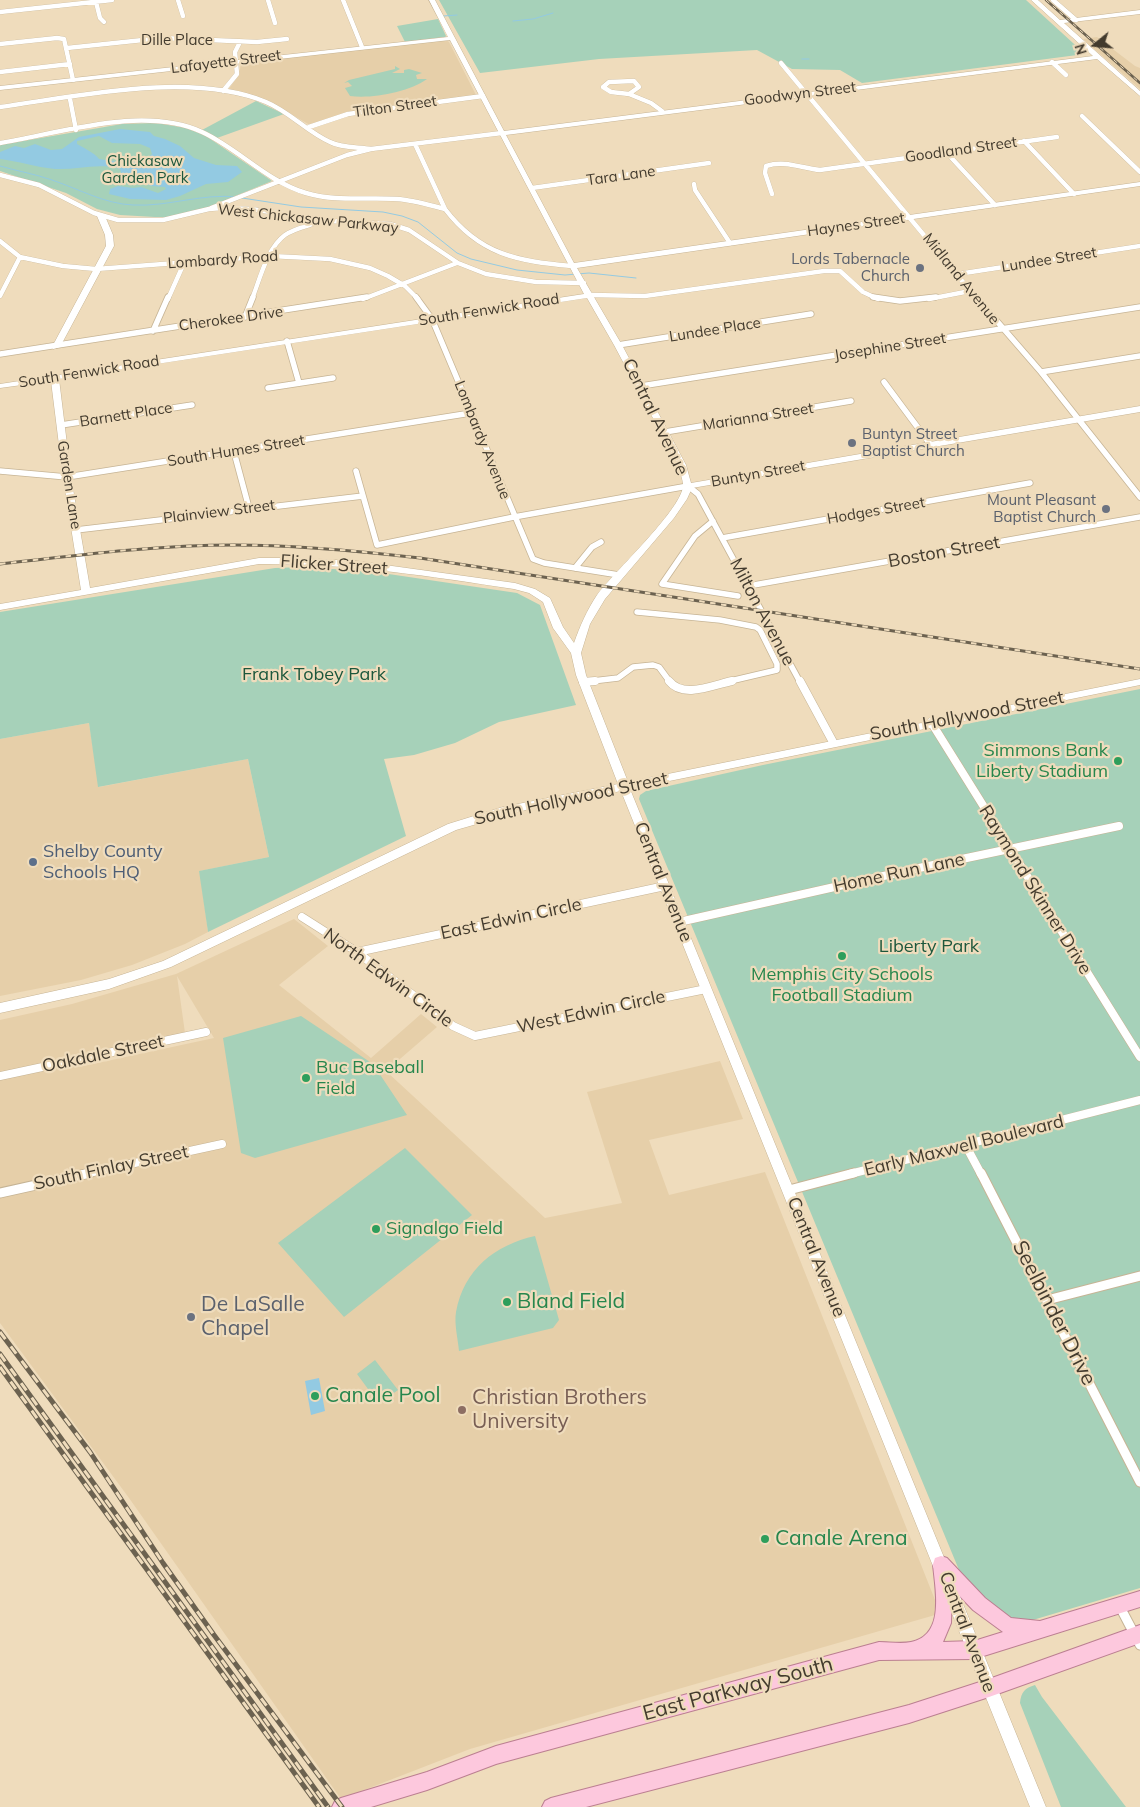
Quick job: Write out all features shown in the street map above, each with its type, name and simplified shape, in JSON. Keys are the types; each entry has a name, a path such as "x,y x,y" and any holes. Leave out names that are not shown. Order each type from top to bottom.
{"main road":[{"path":"941,1564 979,1604 1008,1626 1044,1628"},
{"path":"914,1650 934,1638 940,1632 944,1598 941,1564"},
{"name":"East Parkway South","path":"341,1807 427,1781 496,1755 880,1650 974,1650 1140,1599"},
{"path":"550,1807 909,1714 1138,1638"}],"street":[{"path":"0,12 112,0"},
{"path":"178,0 183,16"},
{"path":"268,0 276,23"},
{"path":"343,0 362,47"},
{"name":"Central Avenue","path":"432,0 572,266 618,345 682,465 688,486 683,499 618,575 601,597 585,624 576,653 583,682 1038,1807"},
{"path":"1034,0 1140,94"},
{"path":"1053,0 1076,20"},
{"path":"96,2 100,18 104,22"},
{"path":"1059,22 1140,12"},
{"path":"0,44 62,38 66,41 74,80"},
{"name":"Dille Place","path":"67,48 162,38 240,42 287,39"},
{"name":"Lafayette Street","path":"0,88 236,60 453,38"},
{"path":"223,91 236,79 239,71 235,52 240,42"},
{"name":"Goodwyn Street","path":"502,133 1098,57"},
{"path":"1052,62 1066,76"},
{"name":"Midland Avenue","path":"781,63 958,274 970,291 1041,372 1140,497"},
{"path":"0,72 70,64"},
{"path":"629,94 639,86 637,82 628,80 612,82 605,84 603,87 611,93 629,94 655,105 662,112"},
{"path":"0,108 70,99 125,89 187,88 223,91 266,102 309,127 331,143 372,149"},
{"name":"Tilton Street","path":"309,127 348,114 483,96"},
{"path":"70,99 76,130"},
{"path":"1082,116 1140,172"},
{"path":"0,143 76,130 140,122 164,122 185,126 211,137 278,181 297,191 314,196 412,201 445,209"},
{"path":"209,209 322,163 372,149 502,133"},
{"name":"Goodland Street","path":"772,194 765,173 766,166 776,163 786,163 820,170 1057,137"},
{"path":"1024,142 1074,194"},
{"path":"322,163 331,153 331,143"},
{"path":"415,144 445,209 453,222 466,235 483,246 507,256 572,266"},
{"path":"946,152 995,205"},
{"name":"Tara Lane","path":"532,188 708,163"},
{"name":"West Chickasaw Parkway","path":"0,175 44,187 100,216 146,221 172,219 209,209 264,212 323,221 390,224 407,229 457,263 477,272 556,283 584,284"},
{"path":"694,184 730,243"},
{"name":"Haynes Street","path":"572,266 1140,184"},
{"path":"56,346 110,246 109,235 100,216"},
{"path":"245,317 271,256 282,238 292,231 323,221"},
{"name":"Lombardy Road","path":"0,241 20,257 63,266 96,269 271,256 331,258 361,265 402,284 419,300 432,319"},
{"name":"Lundee Street","path":"958,274 1140,246"},
{"path":"0,296 20,257"},
{"path":"153,331 184,263"},
{"name":"Cherokee Drive","path":"0,354 360,300 457,263"},
{"name":"South Fenwick Road","path":"0,386 590,295 645,296 824,270 840,271 864,293 878,299 915,300 970,291"},
{"name":"Josephine Street","path":"640,386 1140,307"},
{"name":"Lundee Place","path":"618,345 811,314"},
{"name":"Lombardy Avenue","path":"432,319 514,517 534,559 544,563 574,568"},
{"path":"287,341 300,383"},
{"path":"1041,372 1140,356"},
{"name":"Garden Lane","path":"55,377 60,425 86,592"},
{"path":"268,388 332,378"},
{"path":"884,382 930,444"},
{"name":"Marianna Street","path":"665,432 850,401"},
{"name":"Barnett Place","path":"60,425 192,405"},
{"name":"Buntyn Street","path":"363,496 377,545 514,517 1078,418 1140,409"},
{"name":"South Humes Street","path":"0,471 68,476 234,452 471,413"},
{"path":"234,452 249,508"},
{"path":"356,471 363,496"},
{"name":"Hodges Street","path":"722,538 1030,483"},
{"name":"Milton Avenue","path":"688,486 698,494 832,742"},
{"name":"Plainview Street","path":"76,530 363,496"},
{"name":"Boston Street","path":"748,586 1140,517"},
{"path":"713,521 695,536 662,584 738,596"},
{"path":"574,568 592,547 601,542"},
{"name":"Flicker Street","path":"0,607 259,561 299,560 406,571 515,586 532,591 547,600 558,628 576,653"},
{"path":"574,568 618,575"},
{"path":"583,682 618,678 633,667 653,665 659,667 677,688 692,690 777,670 777,664 760,630 756,627 720,620 637,612"},
{"name":"South Hollywood Street","path":"0,1008 109,984 167,964 445,830 483,815 832,742 1140,682"},
{"name":"Raymond Skinner Drive","path":"931,722 1140,1057"},
{"name":"Home Run Lane","path":"679,922 1118,826"},
{"name":"East Edwin Circle","path":"357,952 665,886"},
{"name":"North Edwin Circle","path":"302,917 357,952 453,1026 475,1036"},
{"name":"West Edwin Circle","path":"475,1036 706,989"},
{"name":"Oakdale Street","path":"0,1076 206,1032"},
{"name":"Early Maxwell Boulevard","path":"788,1190 1140,1100"},
{"name":"South Finlay Street","path":"0,1193 222,1144"},
{"name":"Seelbinder Drive","path":"966,1146 1140,1482"},
{"path":"1047,1300 1140,1276"},
{"path":"1119,1605 1138,1638"}],"shaded area":[{"path":"1097,37 1140,68 1140,89 1083,39"},
{"path":"446,40 449,42 476,95 364,110 310,125 282,109 228,90 239,75 241,63"},
{"path":"89,723 99,787 248,759 269,857 200,871 208,932 185,944 132,965 81,980 0,996 0,739"},
{"name":"Christian Brothers University","path":"294,919 328,946 279,985 371,1058 421,1014 437,1027 386,1071 545,1218 622,1203 587,1092 720,1061 743,1119 649,1140 669,1195 765,1172 937,1605 935,1615 470,1749 341,1799 129,1498 0,1323 0,1020 72,1004 176,974","holes":["177,976 214,1038 79,1067 77,1056 185,1033"]}],"green space":[{"path":"439,0 1026,0 1085,54 862,83 840,70 792,69 757,50 599,59 480,73"},
{"path":"438,19 445,37 405,42 397,26"},
{"path":"395,66 400,69 392,73 404,73 404,70 409,69 422,73 416,75 417,79 427,79 410,88 390,94 350,96 345,88 352,86 348,82 344,83 349,80 395,69"},
{"path":"256,101 284,114 217,138 202,130"},
{"name":"Chickasaw Garden Park","path":"156,123 186,128 206,136 272,181 206,208 173,217 155,217 120,215 97,209 66,193 0,171 0,145 122,124"},
{"name":"Frank Tobey Park","path":"304,567 375,572 517,593 540,605 576,705 499,722 455,743 414,755 384,759 406,836 208,932 199,871 269,857 248,759 98,787 89,723 0,739 0,612 275,568"},
{"name":"Liberty Park","path":"1140,689 1140,1588 1016,1625 964,1582 639,799 640,795 646,791 763,765"},
{"name":"Buc Baseball Field","path":"301,1016 373,1064 407,1115 255,1158 241,1153 223,1038"},
{"name":"Signalgo Field","path":"405,1148 472,1215 344,1317 278,1243"},
{"name":"Bland Field","path":"535,1236 559,1320 553,1328 459,1351 456,1312 466,1283 483,1261 507,1246"},
{"path":"375,1360 398,1390 379,1404 357,1374"},
{"path":"1035,1685 1042,1697 1126,1807 1061,1807 1020,1703 1024,1691"}],"water":[{"path":"120,129 150,132 154,136 180,146 194,158 216,165 237,166 242,172 228,182 206,184 166,200 130,199 109,194 110,189 118,186 141,187 158,193 166,189 165,187 151,186 133,178 122,176 120,169 117,168 101,166 55,169 0,159 0,152 15,146 24,148 35,144 51,150 62,149 79,137","holes":["99,136 112,143 140,144 150,148 152,154 147,158 134,162 99,159 92,152 77,144 77,141"]},
{"name":"Canale Pool","path":"319,1378 325,1411 311,1415 305,1381"}],"waterway":[{"path":"513,21 533,19 553,13"},
{"path":"444,16 457,15"},
{"path":"802,59 809,59"},
{"path":"0,166 46,178 102,199 123,204 146,205 211,197 237,197"},
{"path":"242,198 301,207 383,212 402,216 418,222 457,253 471,259 517,270 565,275 589,273 636,278"}],"railway":[{"path":"1046,0 1140,83"},
{"path":"0,564 117,551 205,545 281,546 351,551 420,558 1140,669"},
{"path":"0,1332 90,1452 163,1563 214,1635 342,1807"},
{"path":"0,1354 328,1807"},
{"path":"0,1367 319,1807"}],"place":[{"name":"Lords Tabernacle Church","path":"920,268"},
{"name":"Buntyn Street Baptist Church","path":"852,443"},
{"name":"Mount Pleasant Baptist Church","path":"1106,509"},
{"name":"Simmons Bank Liberty Stadium","path":"1118,761"},
{"name":"Shelby County Schools HQ","path":"33,862"},
{"name":"Memphis City Schools Football Stadium","path":"842,956"},
{"name":"Buc Baseball Field","path":"306,1078"},
{"name":"Signalgo Field","path":"376,1229"},
{"name":"Bland Field","path":"507,1302"},
{"name":"De LaSalle Chapel","path":"191,1317"},
{"name":"Canale Pool","path":"315,1396"},
{"name":"Christian Brothers University","path":"462,1410"},
{"name":"Canale Arena","path":"765,1539"}]}
